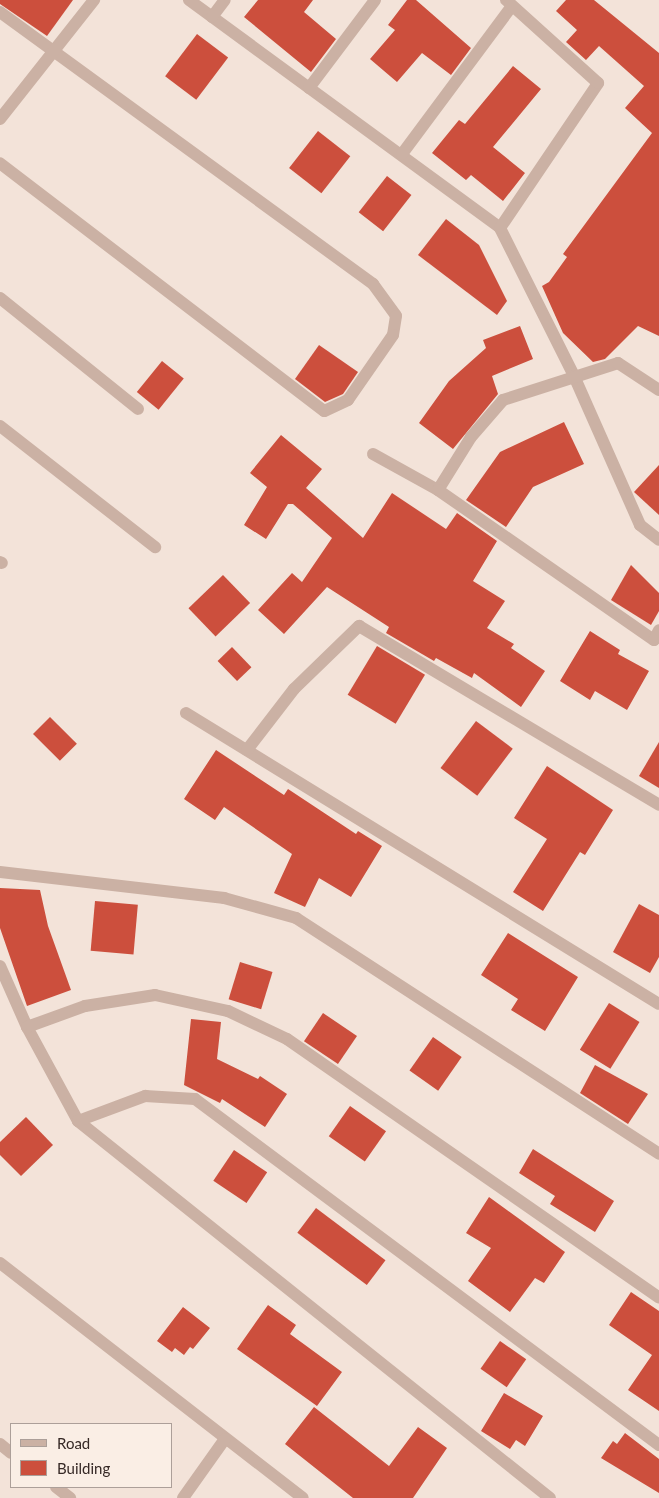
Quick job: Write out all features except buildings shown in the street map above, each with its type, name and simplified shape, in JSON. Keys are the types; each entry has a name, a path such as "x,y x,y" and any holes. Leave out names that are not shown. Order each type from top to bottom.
{"street":[{"path":"0,119 55,52 94,0"},
{"path":"189,0 402,154 500,228 574,376 640,525 659,540"},
{"path":"212,17 225,0"},
{"path":"309,88 375,0"},
{"path":"402,154 509,3 598,82 500,228"},
{"path":"0,12 374,284 396,316 394,335 348,400 324,412 0,163"},
{"path":"0,298 138,409"},
{"path":"438,490 471,437 503,400 618,363 659,390"},
{"path":"0,426 155,547"},
{"path":"373,454 438,490 654,640 659,630"},
{"path":"246,750 294,689 359,626 659,805"},
{"path":"186,713 659,1004"},
{"path":"0,872 224,898 296,918 659,1154"},
{"path":"0,966 27,1027 78,1121 550,1498"},
{"path":"27,1027 85,1006 155,996 228,1011 287,1039 659,1298"},
{"path":"78,1121 145,1096 195,1099 659,1445"},
{"path":"0,1262 303,1498"},
{"path":"183,1498 225,1439"},
{"path":"0,1444 10,1452"},
{"path":"57,1488 70,1498"}]}
